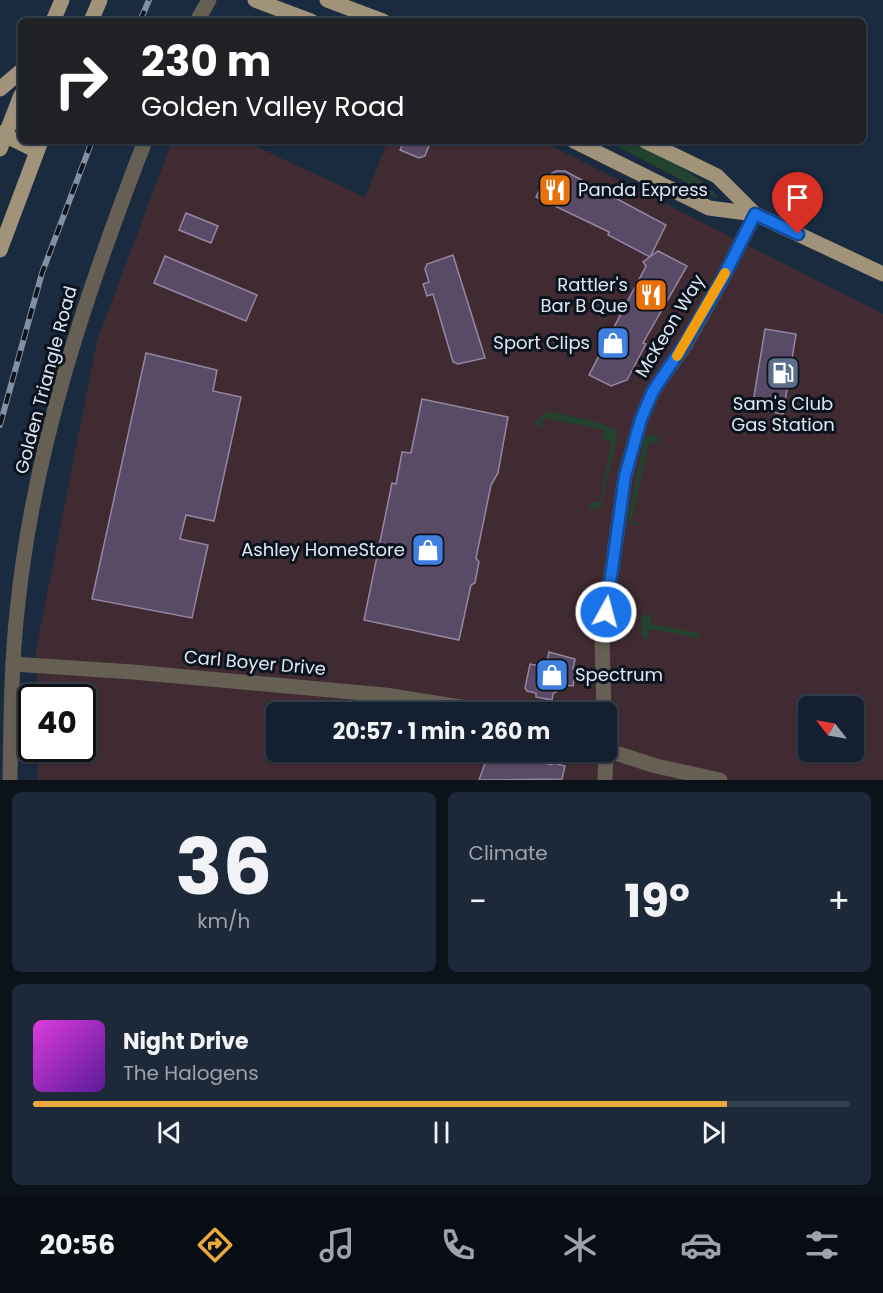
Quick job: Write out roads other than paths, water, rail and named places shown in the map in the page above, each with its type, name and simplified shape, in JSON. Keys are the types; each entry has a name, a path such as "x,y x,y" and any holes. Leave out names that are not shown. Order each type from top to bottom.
{"main road":[{"path":"54,18 62,0"},
{"path":"92,18 100,0"},
{"path":"255,0 303,18"},
{"path":"327,0 375,18"},
{"path":"0,88 18,73"},
{"path":"18,102 2,139 18,142"},
{"path":"580,144 710,208 755,214 883,274"},
{"path":"651,144 717,176 755,214"},
{"path":"0,250 39,146"}],"street":[{"path":"199,18 209,0"},
{"name":"Golden Triangle Road","path":"9,780 13,664 25,552 51,424 93,281 144,144"},
{"name":"McKeon Way","path":"604,702 602,640 625,476 641,419 653,391 684,345 723,278 755,214"},
{"name":"Carl Boyer Drive","path":"13,664 145,673 385,695 429,702"},
{"path":"617,754 656,766 720,780"},
{"path":"605,780 606,762"}],"railway":[{"path":"141,18 149,0"},
{"path":"0,425 42,273 91,144"}],"place":[{"name":"Panda Express","path":"555,190"},
{"name":"Rattler's Bar B Que","path":"651,295"},
{"name":"Sport Clips","path":"613,343"},
{"name":"Sam's Club Gas Station","path":"783,373"},
{"name":"Ashley HomeStore","path":"428,550"},
{"name":"Spectrum","path":"552,675"}]}
